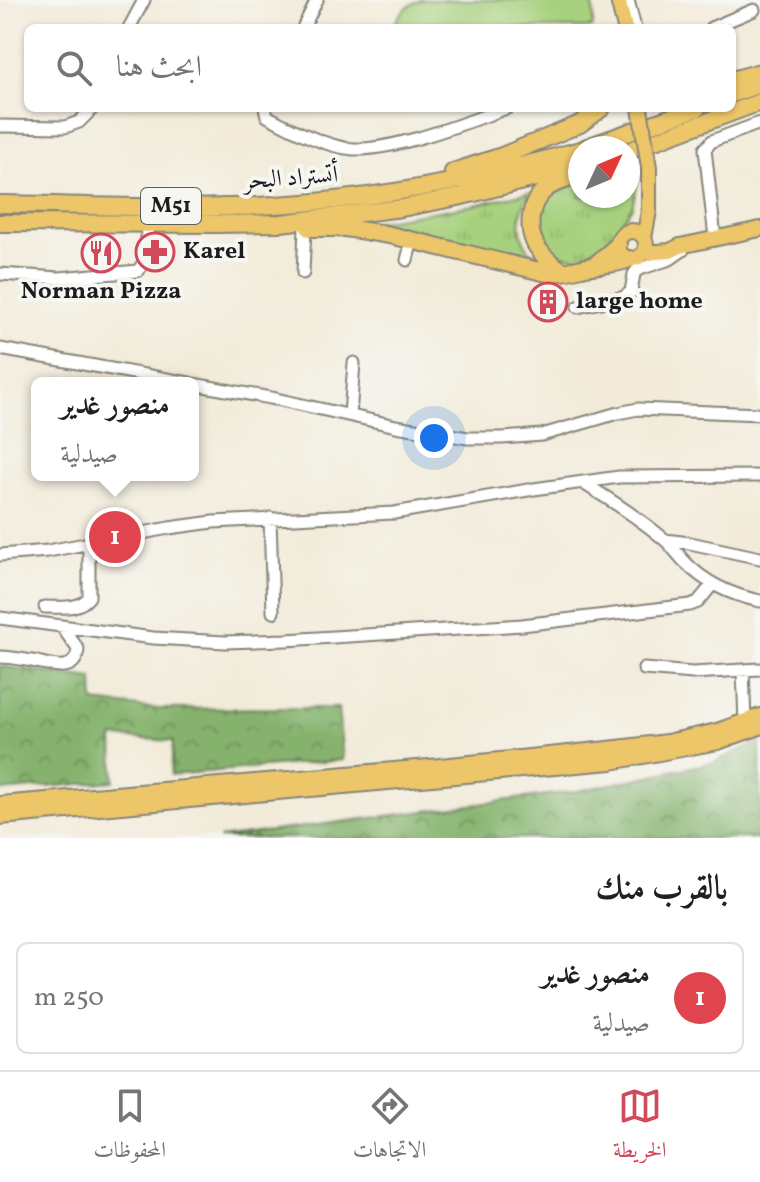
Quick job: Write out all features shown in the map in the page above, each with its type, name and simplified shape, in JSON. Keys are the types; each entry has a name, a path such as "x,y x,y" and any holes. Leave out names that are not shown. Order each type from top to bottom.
{"highway":[{"path":"736,79 760,72"},
{"path":"736,93 760,84"},
{"path":"736,111 760,102"},
{"name":"أتستراد البحر","path":"619,136 686,112"},
{"path":"640,147 733,112"},
{"path":"411,190 430,179 502,156 580,124 597,113"},
{"name":"أتستراد البحر","path":"0,204 223,207 341,200 411,190 568,153"},
{"name":"أتستراد البحر","path":"0,223 281,223 402,208 568,170"},
{"path":"564,272 548,260 534,243 530,224 534,206 547,188 568,179"},
{"path":"281,223 293,228 346,228 412,240 533,272 557,274 615,264 639,245"},
{"path":"594,266 618,245"}],"main road":[{"path":"611,0 617,24"},
{"path":"618,0 624,24"},
{"path":"639,245 649,211 649,168 641,112"},
{"path":"618,245 624,233 639,245 670,251 684,245 760,229"},
{"path":"0,804 603,750 667,742 717,731 760,716"},
{"path":"0,817 611,762 718,742 760,727"}],"street":[{"path":"131,24 144,0"},
{"path":"139,24 151,0"},
{"path":"305,24 317,0"},
{"path":"628,0 634,24"},
{"path":"745,0 757,8"},
{"path":"720,24 757,8"},
{"path":"265,112 269,117 331,145 355,149 379,147 414,138 495,112"},
{"path":"0,120 64,120 80,115"},
{"path":"0,126 65,127 80,115"},
{"path":"715,238 705,149 712,141 760,123"},
{"path":"0,274 59,278 138,271 145,261 148,224"},
{"path":"303,273 305,228"},
{"path":"407,260 412,240"},
{"path":"578,307 624,297 631,292 637,270 670,259 684,245"},
{"path":"0,349 157,377"},
{"path":"350,415 354,363"},
{"path":"199,385 468,438 542,435 638,409 760,414"},
{"path":"0,555 48,551 213,522 394,513 619,477 760,476"},
{"path":"583,483 617,503 665,540 687,565 712,585 760,601"},
{"path":"270,518 273,612"},
{"path":"665,540 760,558"},
{"path":"45,607 79,606 89,597 89,544"},
{"path":"0,618 153,638 225,642 286,640 522,625 690,605 698,602 712,585"},
{"path":"0,657 62,667 69,665 78,656 78,649 62,627"},
{"path":"644,669 693,673 760,669"},
{"path":"743,670 745,722"}],"green space":[{"path":"421,0 591,0 594,21 593,24 395,24 411,5"},
{"path":"568,187 568,208 631,208 607,241 580,258 557,254 547,248 538,225 544,202"},
{"path":"530,192 522,210 520,228 526,245 538,259 538,265 446,238 372,222 474,205"},
{"path":"0,666 93,679 94,702 158,709 338,708 343,760 171,775 173,741 113,737 114,781 0,791"},
{"path":"760,741 760,838 218,838 578,791 715,762"}],"place":[{"name":"Karel","path":"155,252"},
{"name":"Norman Pizza","path":"101,253"},
{"name":"large home","path":"548,302"},
{"name":"منصور غدير","path":"115,537"}]}
